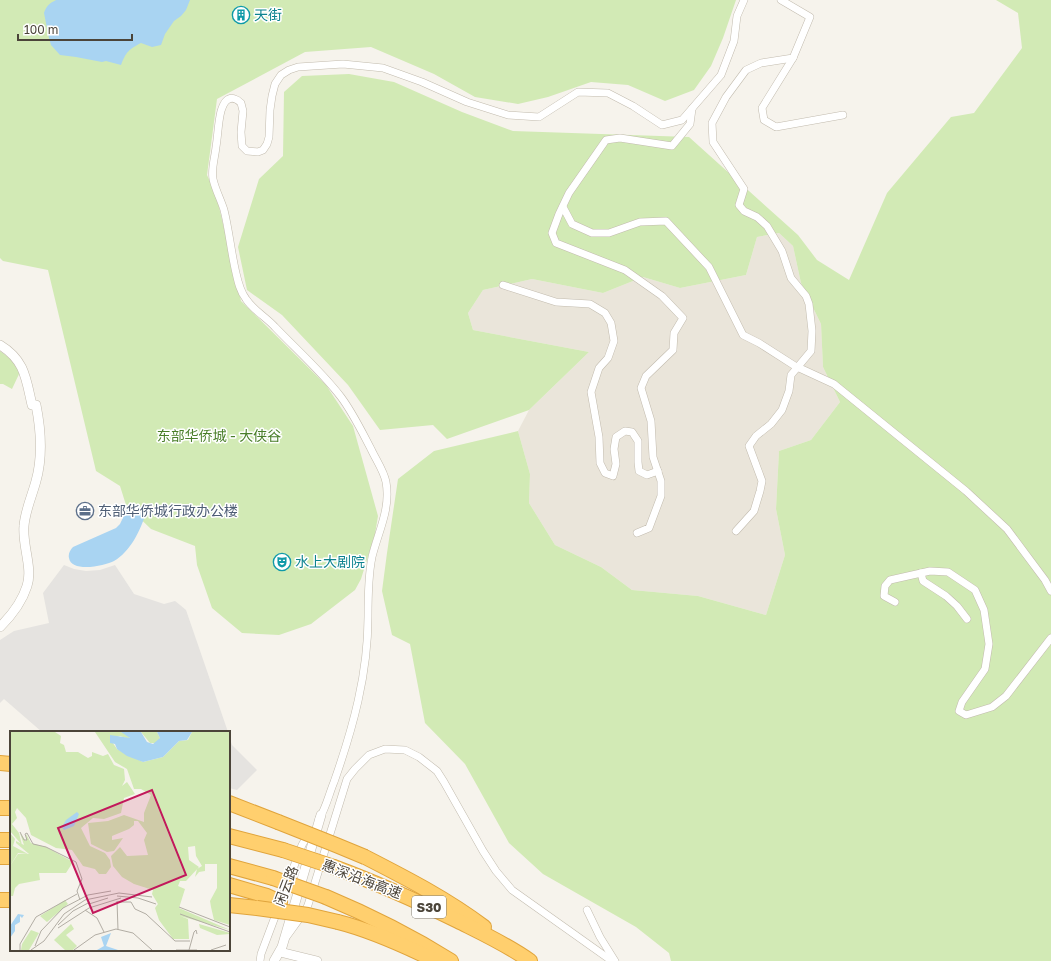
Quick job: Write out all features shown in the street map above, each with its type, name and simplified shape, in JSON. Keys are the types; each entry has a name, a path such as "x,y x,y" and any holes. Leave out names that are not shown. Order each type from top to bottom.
{"highway":[{"path":"0,763 10,764"},
{"path":"230,803 336,845 407,879 452,904 526,958"},
{"name":"惠深沿海高速","path":"230,836 283,850 385,886 429,906 526,958"},
{"name":"S30","path":"230,866 273,878 326,897 382,922 451,961"},
{"path":"230,885 267,896 280,902"},
{"path":"230,905 308,915 350,925 409,948 435,961"}],"street":[{"path":"637,533 649,528 661,496 661,481 653,457 651,421 641,388 646,376 673,350 674,333 683,318 662,296 625,270 556,243 552,233 569,194 606,140 620,138 672,146 690,124 692,109 721,75 734,41 737,16 744,0"},
{"path":"781,0 810,17 793,58 762,108 764,120 776,127 843,114"},
{"path":"736,531 754,512 762,481 749,446 756,436 771,424 782,410 789,391 791,375 810,351 812,331 809,304 806,296 791,278 782,251 767,226 758,217 744,211 739,204 744,189 712,142 712,123 726,97 746,70 761,63 793,58"},
{"name":"闲云路","path":"274,961 281,956 284,940 322,815 354,719 366,661 369,580 374,550 383,524 387,498 386,482 379,464 360,426 342,398 323,376 272,324 253,308 245,298 240,288 231,253 224,210 213,178 220,116 225,103 230,98 241,103 243,111 241,132 242,146 247,152 253,153 263,150 267,144 270,110 275,84 281,75 298,67 343,64 383,68 422,82 467,102 508,115 539,117 578,92 608,93 633,106 662,125 682,120 692,109"},
{"path":"563,207 572,224 592,233 609,233 640,222 666,221 710,267 743,335 798,367 834,384 966,491 1006,529 1045,580 1051,591"},
{"path":"503,285 556,302 590,304 605,313 611,322 614,341 608,358 599,368 591,392 599,438 600,463 605,473 613,476 616,464 614,449 616,437 625,431 632,432 638,441 639,471 647,475 658,471"},
{"path":"0,345 20,362 32,405 36,405 41,445 37,476 24,526 28,582 16,608 0,627"},
{"path":"895,602 884,596 885,586 890,580 930,571 948,572 975,590 984,610 989,644 985,670 962,702 959,711 966,715 992,707 1006,696 1051,638"},
{"path":"920,573 923,581 946,596 957,606 967,619"},
{"path":"284,940 308,905 347,779 369,755 385,749 405,750 419,757 436,772 444,782 483,851 496,871 512,890 614,961"},
{"name":"闲云路","path":"260,961 261,954 302,845 322,815"},
{"path":"587,910 614,961"},
{"path":"281,956 317,961"}],"shaded area":[{"path":"779,233 793,246 801,283 821,324 823,367 840,402 811,440 779,451 776,509 785,555 766,615 698,596 632,590 601,567 555,545 529,503 530,474 518,431 529,410 589,352 473,330 468,313 483,290 532,279 603,293 643,277 680,288 746,275 757,237"},
{"path":"64,565 74,569 86,571 100,570 115,565 134,594 164,604 175,601 186,610 228,731 41,731 4,699 0,703 0,640 14,631 49,623 43,593"},
{"path":"230,739 232,745 257,770 237,790 230,788"}],"green space":[{"name":"东部华侨城 - 大侠谷","path":"0,0 736,0 723,38 711,66 694,90 665,101 628,85 591,82 548,97 518,104 475,97 434,74 371,47 305,52 217,99 207,175 216,194 241,301 326,385 353,426 378,516 375,534 361,579 355,590 311,624 279,635 242,633 212,608 197,565 195,546 151,529 126,505 120,486 96,471 48,270 3,261 0,258"},
{"path":"996,0 1051,0 1051,961 671,961 669,953 636,927 543,874 509,843 465,764 425,723 410,644 392,635 382,591 398,479 434,451 518,431 530,474 529,503 555,545 601,567 632,590 698,596 766,615 785,555 776,509 779,451 811,440 840,402 823,367 821,324 801,283 793,246 779,233 757,237 746,275 680,288 643,277 603,293 532,279 483,290 468,313 473,330 589,352 529,410 447,439 433,425 380,430 348,385 282,315 247,290 238,247 259,179 283,156 284,92 302,76 349,74 394,82 462,112 513,131 689,137 798,235 817,260 849,280 887,193 951,117 974,113 1022,48 1018,13"},
{"path":"0,351 11,359 20,372 12,389 0,384"}],"water":[{"path":"56,0 190,0 186,10 174,21 165,34 161,45 152,47 141,43 128,51 121,65 106,61 102,62 60,55 51,45 44,13 48,5"},
{"path":"135,504 146,512 134,540 120,557 110,563 89,567 76,566 71,563 69,555 73,547 116,528 120,524 129,505"}],"place":[{"name":"天街","path":"241,15"},
{"name":"东部华侨城行政办公楼","path":"85,511"},
{"name":"水上大剧院","path":"282,562"}]}
